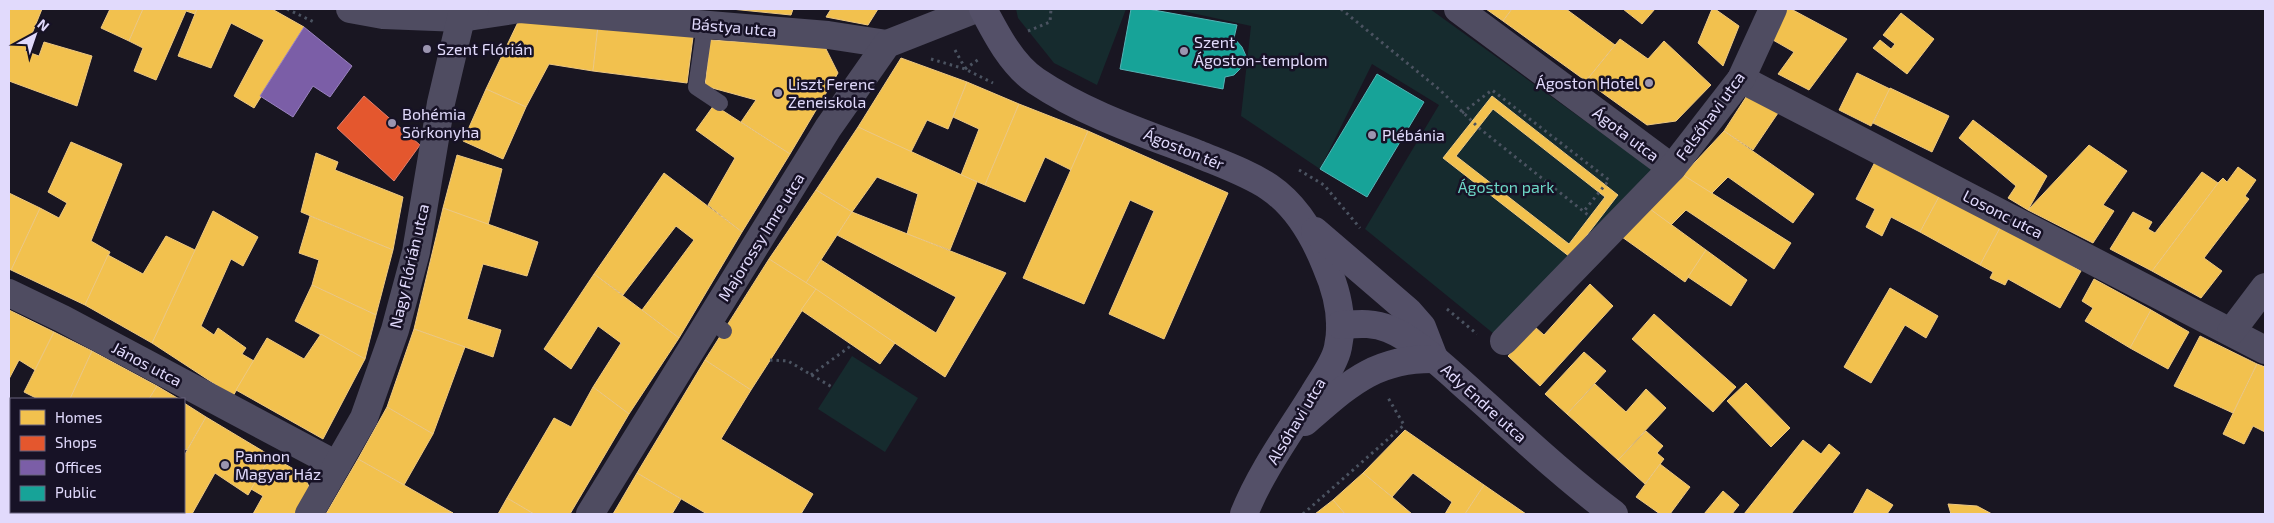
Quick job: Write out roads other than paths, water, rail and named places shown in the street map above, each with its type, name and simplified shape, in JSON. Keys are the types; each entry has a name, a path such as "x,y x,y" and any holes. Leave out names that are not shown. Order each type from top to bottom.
{"street":[{"name":"Bástya utca","path":"350,9 383,15 520,9 828,35 887,44"},
{"path":"887,44 976,9"},
{"name":"Ágoston tér","path":"984,9 1002,45 1035,80 1094,113 1249,176 1270,188 1302,220 1316,242 1333,282 1340,325"},
{"name":"Ágota utca","path":"1458,9 1672,168 1504,341"},
{"name":"Felsőhavi utca","path":"1672,168 1740,79 1773,9"},
{"name":"Nagy Flórián utca","path":"309,514 364,418 395,330 416,252 441,103 465,12"},
{"name":"Majorossy Imre utca","path":"590,514 717,326 828,128 887,44"},
{"name":"Losonc utca","path":"1740,79 2265,350"},
{"path":"1287,438 1351,382 1381,368 1410,359 1434,359 1422,327 1408,311 1302,220"},
{"path":"2231,332 2265,287"},
{"name":"János utca","path":"9,293 63,319 337,465"},
{"name":"Ady Endre utca","path":"1340,325 1375,325 1390,329 1434,359 1582,490 1614,514"},
{"name":"Alsóhavi utca","path":"1244,514 1268,467 1333,360 1338,348 1340,325"}],"lane":[{"path":"703,24 703,39 696,88 720,103"}],"place":[{"name":"Szent Flórián","path":"427,49"},
{"name":"Szent Ágoston-templom","path":"1184,51"},
{"name":"Ágoston Hotel","path":"1649,83"},
{"name":"Liszt Ferenc Zeneiskola","path":"778,93"},
{"name":"Bohémia Sörkonyha","path":"392,123"},
{"name":"Plébánia","path":"1372,135"},
{"name":"Pannon Magyar Ház","path":"225,465"}],"park label":[{"name":"Ágoston park","path":"1506,187"}]}
